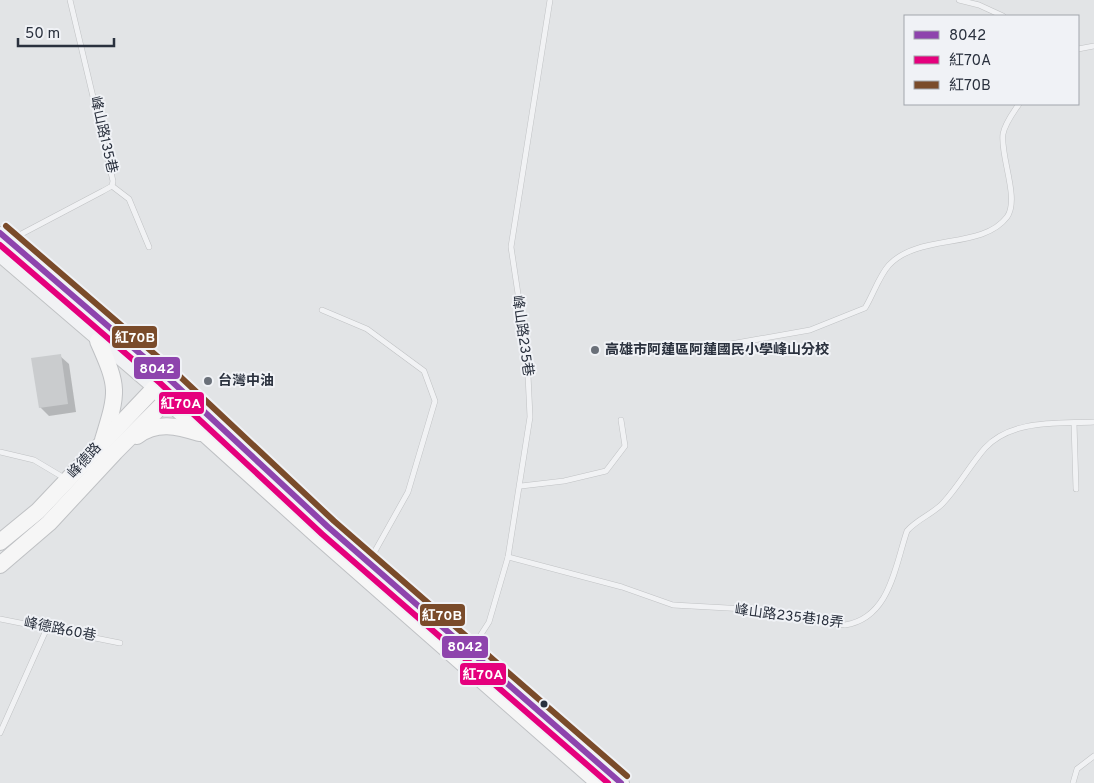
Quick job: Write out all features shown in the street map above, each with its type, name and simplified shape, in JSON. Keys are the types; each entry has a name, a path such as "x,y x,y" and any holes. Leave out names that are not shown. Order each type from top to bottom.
{"main road":[{"path":"98,341 113,374 116,392 108,447"},
{"path":"166,376 369,562 599,783"},
{"name":"峰德路","path":"0,566 49,524 166,376"},
{"name":"峰德路","path":"0,542 38,511 68,480 167,400 179,388"},
{"path":"155,389 205,435 466,656 621,783"},
{"path":"108,447 158,427 175,425 205,435"}],"street":[{"path":"4,237 166,376"},
{"path":"0,256 155,389"}],"lane":[{"name":"峰山路135巷","path":"4,237 112,186 114,175 70,0"},
{"name":"峰山路235巷","path":"466,656 489,622 508,557 521,486 530,417 527,354 511,247 550,0"},
{"path":"958,0 980,3 1001,15"},
{"path":"1079,49 1094,46"},
{"path":"725,344 810,330 865,308 889,265 911,250 978,234 994,228 1008,216 1012,203 1003,135 1007,121 1018,105"},
{"path":"112,186 129,199 149,247"},
{"path":"322,310 367,329 424,371 435,401 408,492 369,562"},
{"path":"521,486 564,480 606,471 625,446 621,420"},
{"name":"峰山路235巷18弄","path":"508,557 622,587 673,606 746,609 845,625 855,624 875,611 884,598 907,531 913,524 940,506 985,448 1000,435 1015,428 1094,422"},
{"path":"1074,423 1076,490"},
{"path":"0,452 34,460 68,480"},
{"name":"峰德路60巷","path":"0,619 120,642"},
{"path":"0,733 47,628"},
{"path":"1073,783 1077,769 1094,756"}],"building":[{"path":"61,354 68,404 39,408 31,358"}],"transit line":[{"name":"紅70B","path":"6,226 172,369 334,521 627,776"},
{"name":"8042","path":"0,233 166,376 328,527 621,783"},
{"name":"紅70A","path":"0,245 160,383 322,534 608,783"}],"place":[{"name":"高雄市阿蓮區阿蓮國民小學峰山分校","path":"595,350"},
{"name":"台灣中油","path":"208,381"}]}
